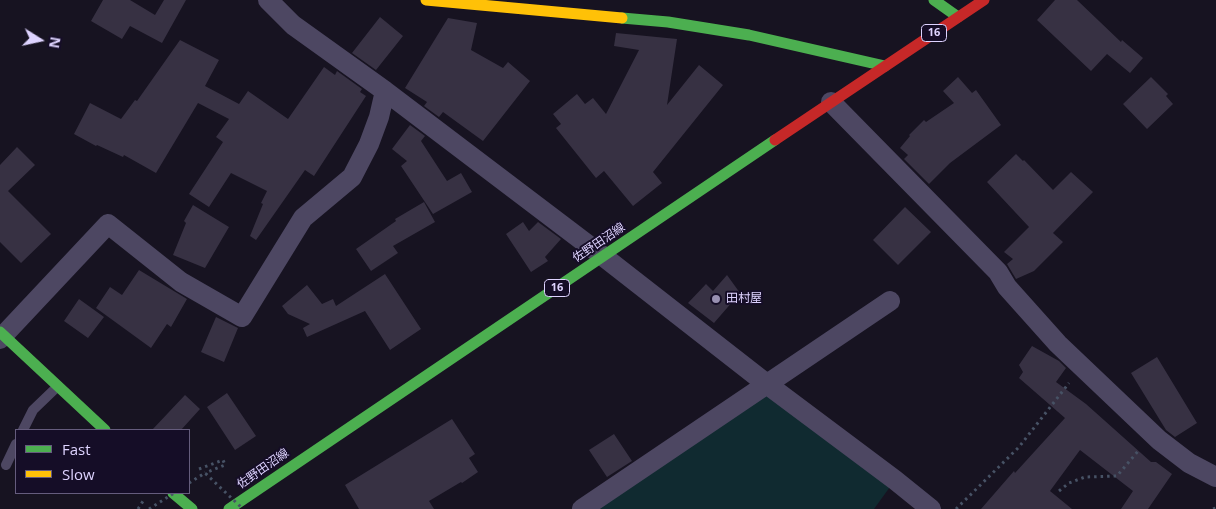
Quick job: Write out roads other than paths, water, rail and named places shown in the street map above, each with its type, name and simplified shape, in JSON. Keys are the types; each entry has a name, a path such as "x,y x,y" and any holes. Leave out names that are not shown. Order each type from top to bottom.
{"main road":[{"path":"426,0 668,22 749,35 885,66"},
{"path":"934,0 958,17"},
{"name":"佐野田沼線","path":"229,509 984,0"},
{"path":"1,335 104,429"},
{"path":"175,494 192,509"}],"street":[{"path":"268,0 293,25 385,91 604,257 768,385 896,480 931,509"},
{"path":"1,335 108,224 181,282 242,317 303,218 352,177 369,144 379,117 385,91"},
{"path":"831,102 998,272 1007,287 1058,344 1152,434 1189,463 1216,477"},
{"path":"582,509 890,302"}],"lane":[{"path":"24,429 33,410 58,386"},
{"path":"6,465 15,446"}],"place":[{"name":"田村屋","path":"716,299"}]}
